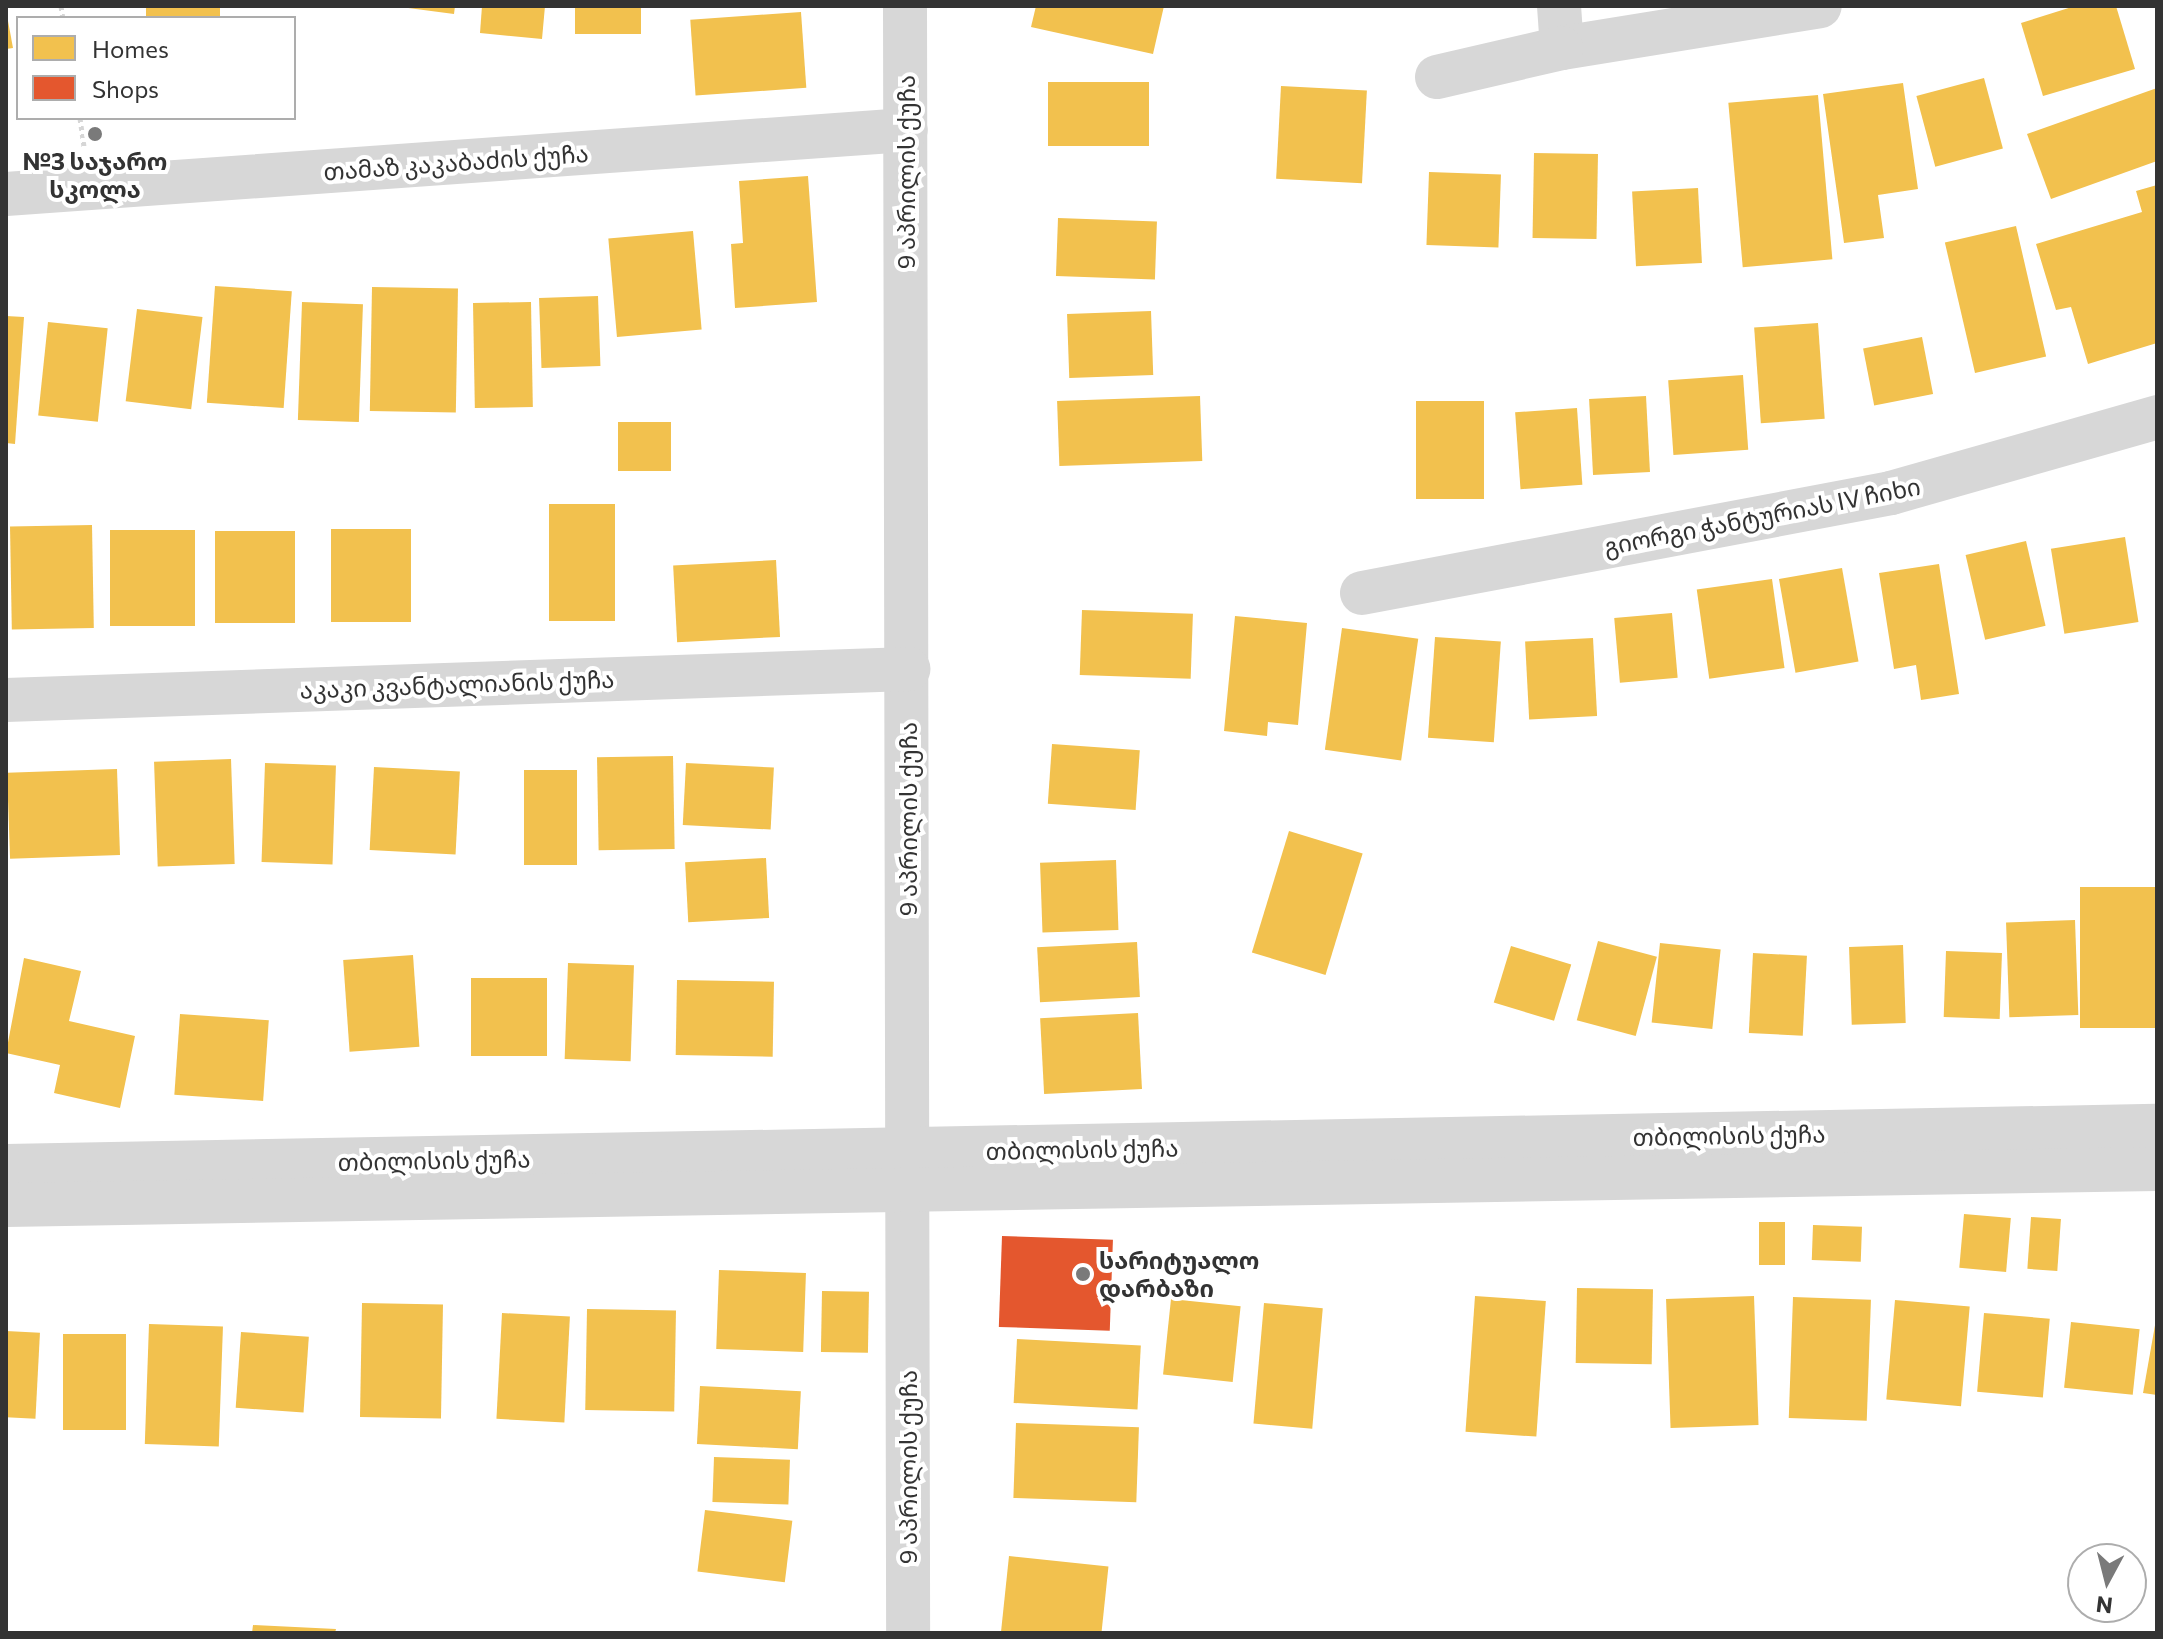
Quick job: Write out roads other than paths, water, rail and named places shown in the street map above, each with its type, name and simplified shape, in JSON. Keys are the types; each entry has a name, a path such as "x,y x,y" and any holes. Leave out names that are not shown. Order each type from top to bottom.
{"street":[{"name":"9 აპრილის ქუჩა","path":"905,6 908,1633"},
{"path":"1437,77 1561,27 1820,6"},
{"name":"თამაზ კაკაბაძის ქუჩა","path":"6,194 906,130"},
{"name":"გიორგი ჭანტურიას IV ჩიხი","path":"1362,593 1891,493 2157,417"},
{"name":"აკაკი კვანტალიანის ქუჩა","path":"6,700 908,669"},
{"name":"თბილისის ქუჩა","path":"6,1205 2157,1126"},
{"name":"თბილისის ქუჩა","path":"6,1166 908,1172 2157,1169"}],"place":[{"name":"№3 საჯარო სკოლა","path":"95,134"},
{"name":"სარიტუალო დარბაზი","path":"1083,1274"}]}
